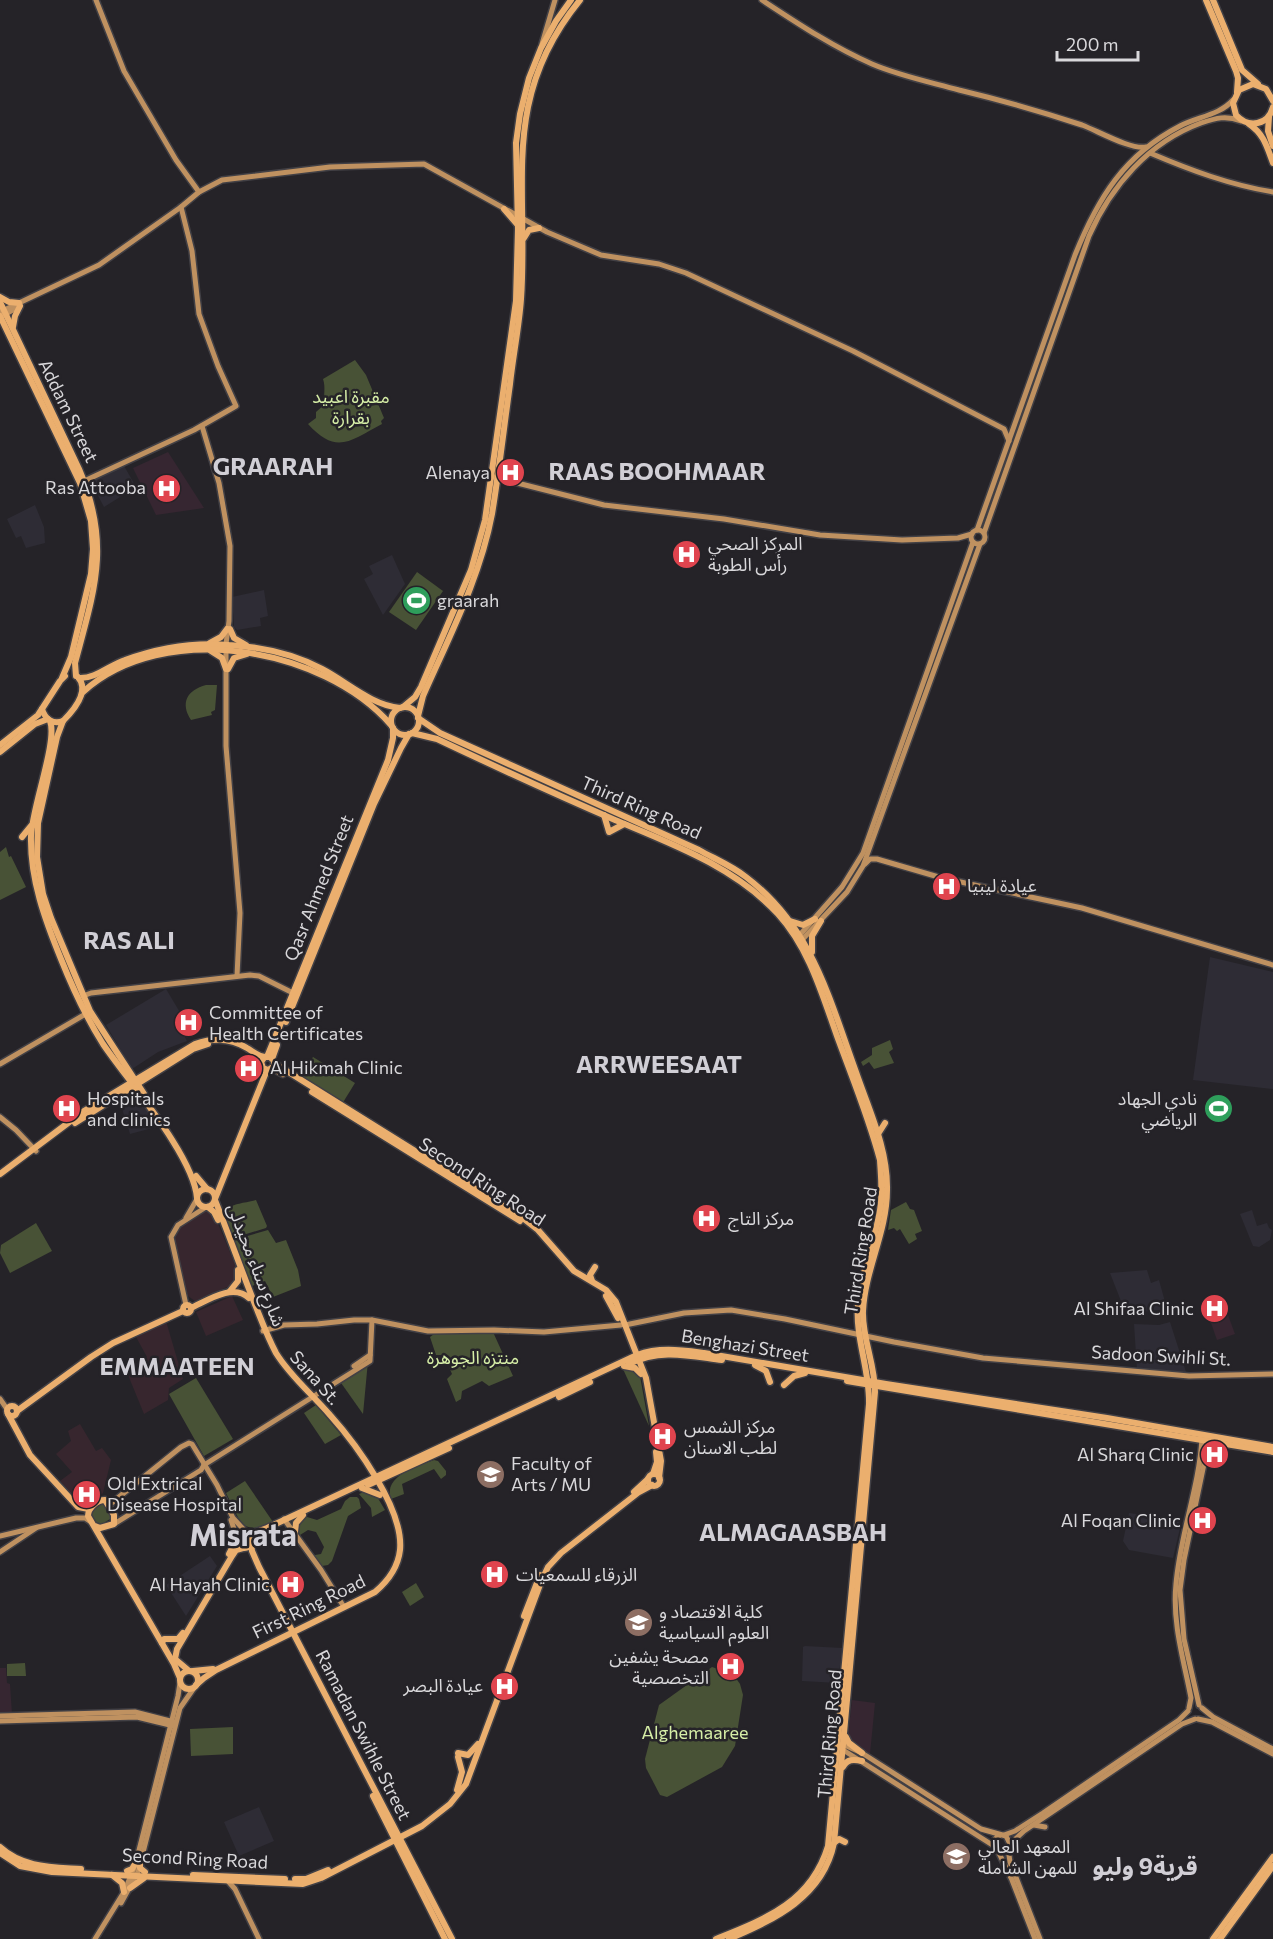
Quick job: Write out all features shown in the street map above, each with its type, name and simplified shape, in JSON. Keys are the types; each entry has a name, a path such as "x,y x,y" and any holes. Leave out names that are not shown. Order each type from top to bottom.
{"main road":[{"path":"96,0 124,71 176,160 199,192"},
{"path":"392,727 391,717 414,697 421,687 471,570 495,477 521,301 523,242 517,194 516,143 529,78 541,48 555,0"},
{"path":"541,48 571,0"},
{"path":"229,629 237,640 251,650 318,673 371,705 400,734 410,734 418,724 423,696 462,607 490,525 516,301 522,136 529,96 547,49 559,27 580,0"},
{"path":"762,0 832,44 880,67 1072,122 1100,131 1130,145 1149,149 1199,173 1253,189 1273,192"},
{"path":"1206,0 1238,78 1234,111 1261,134 1273,163"},
{"path":"1213,0 1242,70 1258,85 1270,90 1273,101"},
{"path":"978,532 1009,441 1078,256 1107,201 1149,149 1191,121 1223,109 1248,85 1258,85"},
{"path":"1131,160 1179,132 1209,120 1228,117 1246,122 1262,122 1272,111"},
{"path":"1272,111 1269,131 1273,146"},
{"path":"800,939 847,892 863,866 973,541 1094,210 1111,184 1131,160 1135,151 1130,145"},
{"path":"2,314 99,265 213,183 231,178 330,167 414,163 431,166 539,228 601,255 659,264 686,273 853,351 1004,429 1016,423"},
{"path":"504,209 510,209 514,205 517,194"},
{"path":"82,482 202,426 236,406 218,366 198,308 192,251 181,207"},
{"path":"504,209 513,218 518,228"},
{"path":"523,242 529,230 539,228"},
{"path":"0,297 20,304"},
{"name":"Addam Street","path":"0,302 2,314 82,482 97,526 99,556 75,663 77,677"},
{"path":"0,326 10,330 20,304"},
{"path":"202,426 219,483 230,546 226,761 241,921 237,976"},
{"path":"1004,429 1009,441"},
{"path":"495,477 604,505 724,519 820,535 890,540 958,538 980,544"},
{"name":"Addam Street","path":"42,709 68,669 92,562 91,521 82,482"},
{"path":"958,538 978,532"},
{"path":"812,956 812,938 818,920 860,858 980,544 985,539 978,532"},
{"path":"207,647 229,629"},
{"path":"62,678 68,675 88,677 125,660 147,653 192,647 228,647 282,654 309,663 332,674 381,704 413,710 418,717"},
{"path":"88,1013 48,910 37,857 39,814 57,738 63,721 83,692 101,676 138,661 192,647"},
{"path":"207,647 221,656 227,671"},
{"path":"227,671 234,658 251,650"},
{"path":"77,677 83,685 83,692"},
{"path":"0,745 42,709 49,720 53,735 33,823 32,850 36,883 42,906 61,959 88,1013 198,1180 213,1193 215,1200 175,1227 171,1237 186,1308"},
{"name":"Third Ring Road","path":"418,717 440,733 699,850 728,865 759,887 789,921 812,956 842,1030 885,1161 887,1201 864,1298 862,1335 872,1383 871,1403 834,1843 821,1877 798,1903 770,1920 729,1939"},
{"path":"0,752 35,724 49,720 57,723 63,721"},
{"name":"Qasr Ahmed Street","path":"215,1200 294,993 388,760 393,738 392,727"},
{"name":"Third Ring Road","path":"410,734 438,739 718,868 738,879 778,914 800,939 826,1003 879,1160 881,1205 859,1298 865,1360 872,1383"},
{"name":"Qasr Ahmed Street","path":"207,1189 219,1178 374,804 410,734"},
{"path":"604,815 609,832 624,824"},
{"path":"32,850 23,839 33,823"},
{"path":"871,846 877,859"},
{"path":"863,866 870,860 877,859 942,878 1082,908 1273,965"},
{"path":"789,921 803,925 818,920"},
{"path":"83,996 91,993 255,975 294,993"},
{"path":"0,1064 88,1013"},
{"name":"Second Ring Road","path":"0,1174 118,1092 189,1047 213,1040 239,1044 531,1229 542,1238 572,1274 609,1298 623,1325"},
{"name":"Second Ring Road","path":"267,1063 524,1219 538,1230 579,1274 611,1295 619,1307 623,1325"},
{"path":"122,1067 135,1074 150,1073"},
{"path":"12,1411 26,1404 113,1343 186,1308 245,1285 216,1215 201,1205 197,1198 193,1176 143,1096 134,1091 118,1092 122,1067"},
{"path":"143,1096 143,1085 150,1073"},
{"path":"0,1117 35,1150"},
{"path":"872,1118 885,1122 878,1134"},
{"name":"Second Ring Road","path":"0,1179 35,1150"},
{"path":"185,1220 201,1191 207,1189"},
{"name":"شارع سناء محيدلى","path":"215,1200 245,1285 264,1329"},
{"path":"592,1281 590,1275 595,1267"},
{"path":"232,1291 237,1281 238,1270"},
{"name":"Sana St.","path":"245,1285 273,1353 343,1433 368,1468"},
{"path":"232,1291 241,1292 249,1298"},
{"path":"264,1329 276,1326 372,1320 438,1331 486,1329 544,1332 623,1325 684,1313 731,1310 785,1318 862,1335"},
{"path":"0,1536 76,1518 85,1518 100,1528 114,1524 370,1358 372,1320"},
{"path":"386,1844 441,1808 457,1790 473,1763 478,1744 528,1613 554,1559 653,1479 662,1465 643,1376 623,1325"},
{"name":"Sadoon Swihli St.","path":"862,1335 982,1358 1189,1376 1273,1374"},
{"name":"Benghazi Street","path":"389,1473 636,1358 658,1350 681,1349 837,1375 893,1389 1093,1418"},
{"name":"Benghazi Street","path":"246,1532 259,1531 303,1515 375,1479 624,1366 636,1358 666,1353 872,1383 1273,1447"},
{"path":"643,1376 645,1362 650,1356"},
{"path":"837,1375 859,1373 865,1360"},
{"path":"755,1365 766,1371 770,1382"},
{"path":"624,1366 635,1368 643,1376"},
{"path":"784,1385 794,1376 804,1373"},
{"path":"850,1381 862,1389 871,1403 879,1393 893,1389"},
{"path":"312,1396 340,1426 368,1468 376,1472 389,1473 382,1494 363,1486 367,1479 368,1468"},
{"path":"0,1399 12,1411 15,1427 30,1455 78,1507 89,1510"},
{"name":"Benghazi Street","path":"1111,1421 1273,1452"},
{"path":"1206,1440 1184,1560 1178,1613 1191,1698 1190,1716 1212,1722 1273,1754"},
{"path":"109,1505 187,1444 192,1444 217,1485 233,1518 251,1536 247,1546 239,1545 232,1522 204,1465"},
{"name":"First Ring Road","path":"343,1606 375,1592 390,1578 400,1550 398,1528 368,1468"},
{"path":"396,1838 435,1817 455,1799 466,1784 528,1613 536,1584 545,1566 558,1550 653,1479"},
{"name":"Benghazi Street","path":"190,1671 176,1659 177,1649 236,1550 247,1546 258,1536 286,1521 363,1486"},
{"name":"First Ring Road","path":"190,1671 214,1669 377,1587 393,1566 397,1550 392,1522 382,1494"},
{"path":"76,1518 101,1500 106,1501 109,1505 114,1515 114,1524"},
{"path":"89,1510 88,1516 176,1668 180,1681 186,1689 195,1687"},
{"path":"295,1532 296,1523 303,1515"},
{"path":"286,1521 343,1606"},
{"path":"0,1552 37,1527"},
{"path":"162,1643 164,1639 175,1640 180,1637 240,1533 246,1532"},
{"name":"Ramadan Swihle Street","path":"247,1546 396,1838 452,1939"},
{"path":"360,1600 370,1602 375,1592"},
{"name":"Third Ring Road","path":"716,1939 788,1904 804,1891 816,1876 828,1846 841,1746 855,1596"},
{"path":"1035,1939 996,1847 995,1839 1015,1831 1182,1724 1203,1715 1178,1613"},
{"name":"First Ring Road","path":"195,1687 216,1670 291,1631"},
{"path":"96,1939 130,1888 137,1873 140,1869 138,1863 168,1735 174,1724 183,1703 195,1687 198,1678 190,1671 182,1673 174,1724 138,1863 132,1869 137,1873 141,1879 130,1888"},
{"path":"841,1746 1004,1850 1033,1825 1179,1720 1195,1704 1213,1717 1273,1749"},
{"path":"161,1720 175,1709"},
{"path":"0,1718 137,1717 174,1724"},
{"path":"161,1720 168,1735"},
{"path":"845,1733 849,1743 862,1753 981,1829 1008,1838 1010,1862 1040,1939"},
{"path":"457,1790 462,1772 458,1755 468,1755 478,1744"},
{"path":"841,1746 862,1753"},
{"path":"841,1771 849,1760 862,1761"},
{"path":"1033,1825 1046,1826 1048,1815"},
{"name":"Ramadan Swihle Street","path":"396,1838 401,1854 445,1939"},
{"path":"834,1843 839,1839 845,1842"},
{"path":"386,1844 394,1846 401,1854"},
{"name":"Second Ring Road","path":"0,1853 20,1866 33,1869 109,1874 306,1879 386,1844"},
{"name":"Second Ring Road","path":"0,1847 17,1859 34,1865 228,1881 308,1883 386,1844"},
{"path":"1213,1939 1273,1857"},
{"path":"1220,1939 1273,1866"},
{"path":"96,1939 137,1873"},
{"path":"109,1874 120,1880 124,1886 124,1892"},
{"path":"228,1881 235,1889 259,1939"},
{"path":"235,1889 240,1881"}],"shaded area":[{"name":"Ras Attooba","path":"168,452 204,508 156,515 133,468"},
{"path":"123,464 136,487 104,507 95,490 93,478"},
{"path":"35,505 44,527 45,543 26,548 21,536 16,538 7,519"},
{"path":"392,555 405,584 383,615 364,579 373,574 369,566"},
{"path":"264,590 268,616 260,618 261,626 237,630 234,627 232,597"},
{"path":"1210,957 1273,972 1273,1089 1193,1080"},
{"path":"166,989 184,1019 178,1024 187,1041 158,1052 132,1069 106,1025"},
{"name":"Committee of Health Certificates","path":"188,1008 199,1030 187,1038 178,1025 184,1020 179,1013"},
{"path":"132,1094 146,1105 160,1126 130,1134 119,1099"},
{"path":"208,1210 214,1214 237,1269 237,1275 234,1284 195,1301 188,1296 183,1281 174,1234 176,1229"},
{"path":"1252,1210 1257,1226 1267,1223 1272,1230 1270,1240 1259,1247 1253,1246 1240,1214"},
{"path":"1147,1270 1151,1283 1159,1280 1167,1309 1126,1314 1110,1273"},
{"path":"232,1296 243,1320 206,1336 196,1312"},
{"path":"1222,1299 1235,1334 1217,1340 1205,1306"},
{"path":"166,1321 183,1379 169,1388 168,1400 144,1414 126,1370 147,1357 135,1335"},
{"path":"1170,1322 1186,1372 1137,1370 1134,1324 1159,1325"},
{"path":"80,1424 96,1451 102,1448 111,1460 103,1493 85,1508 60,1481 72,1472 56,1454 71,1441 68,1431"},
{"name":"Old Extrical Disease Hospital","path":"90,1481 100,1492 82,1508 72,1497"},
{"path":"1129,1513 1180,1520 1173,1558 1129,1550 1123,1541"},
{"path":"210,1556 217,1566 186,1616 166,1585"},
{"path":"803,1647 842,1648 838,1683 802,1681"},
{"path":"0,1668 6,1668 7,1683 10,1684 12,1714 0,1715"},
{"path":"852,1700 875,1703 870,1754 852,1743 848,1736"},
{"path":"259,1807 274,1841 239,1856 224,1822"}],"green space":[{"name":"مقبرة اعبيد بقرارة","path":"355,360 366,375 384,418 381,421 382,424 344,442 327,440 308,424 316,418 316,412 325,404 323,379"},
{"name":"graarah","path":"417,572 443,591 416,630 389,612"},
{"path":"206,685 217,685 215,710 211,712 212,715 191,720 186,708 187,698 194,690"},
{"path":"6,847 26,887 0,900 0,852"},
{"path":"890,1040 893,1049 889,1052 894,1063 874,1069 869,1062 863,1066 861,1062 872,1055 872,1048"},
{"path":"313,1057 355,1083 342,1104 299,1078"},
{"path":"256,1200 266,1228 233,1238 222,1211"},
{"path":"906,1202 910,1209 914,1210 922,1231 915,1234 917,1239 909,1244 900,1229 888,1230 891,1210"},
{"path":"36,1223 52,1251 10,1273 0,1253 1,1245"},
{"path":"268,1230 276,1243 286,1240 298,1270 301,1286 273,1297 265,1281 252,1286 233,1242"},
{"name":"منتزه الجوهرة","path":"493,1332 513,1376 489,1386 482,1381 462,1391 461,1399 456,1402 447,1379 452,1374 444,1355 436,1355 430,1337 434,1334"},
{"path":"368,1361 363,1414 339,1380"},
{"path":"632,1368 640,1376 649,1426 623,1369"},
{"path":"196,1378 233,1439 204,1456 169,1394"},
{"path":"316,1405 341,1435 325,1444 304,1413"},
{"path":"434,1460 438,1461 446,1471 446,1475 441,1479 434,1469 402,1484 404,1494 391,1499 392,1484 397,1478 411,1469"},
{"path":"245,1481 273,1522 254,1528 247,1527 238,1518 226,1493"},
{"path":"364,1492 376,1495 385,1510 372,1517 371,1508 359,1494"},
{"path":"350,1497 359,1499 361,1508 348,1516 332,1561 322,1566 314,1558 315,1555 321,1554 324,1547 316,1532 308,1530 300,1535 297,1529 298,1524 307,1517 317,1520 341,1509"},
{"path":"101,1503 106,1504 112,1513 110,1519 99,1526 91,1514 93,1509"},
{"path":"416,1583 424,1597 410,1606 402,1592"},
{"path":"25,1663 26,1676 7,1676 7,1664"},
{"name":"Alghemaaree","path":"712,1667 727,1672 740,1684 743,1695 735,1746 722,1767 667,1797 660,1795 646,1768 645,1759 659,1705"},
{"path":"233,1727 233,1754 191,1756 190,1729"}],"place":[{"name":"Alenaya","path":"511,473"},
{"name":"Ras Attooba","path":"167,488"},
{"name":"المركز الصحي رأس الطوبة","path":"687,554"},
{"name":"graarah","path":"416,601"},
{"name":"عيادة ليبيا","path":"946,886"},
{"name":"Committee of Health Certificates","path":"188,1023"},
{"name":"Al Hikmah Clinic","path":"249,1068"},
{"name":"Hospitals and clinics","path":"66,1109"},
{"name":"نادي الجهاد الرياضي","path":"1218,1109"},
{"name":"مركز التاج","path":"707,1219"},
{"name":"Al Shifaa Clinic","path":"1215,1309"},
{"name":"مركز الشمس لطب الاسنان","path":"663,1437"},
{"name":"Al Sharq Clinic","path":"1215,1455"},
{"name":"Faculty of Arts / MU","path":"490,1474"},
{"name":"Old Extrical Disease Hospital","path":"86,1494"},
{"name":"Al Foqan Clinic","path":"1202,1521"},
{"name":"الزرقاء للسمعيات","path":"495,1575"},
{"name":"Al Hayah Clinic","path":"291,1585"},
{"name":"كلية الاقتصاد و العلوم السياسية","path":"638,1622"},
{"name":"مصحة يشفين التخصصية","path":"730,1667"},
{"name":"عيادة البصر","path":"504,1686"},
{"name":"المعهد العالي للمهن الشامله","path":"957,1857"}],"district":[{"name":"GRAARAH","path":"273,467"},
{"name":"RAAS BOOHMAAR","path":"657,472"},
{"name":"RAS ALI","path":"129,941"},
{"name":"ARRWEESAAT","path":"659,1065"},
{"name":"EMMAATEEN","path":"177,1367"},
{"name":"ALMAGAASBAH","path":"793,1533"},
{"name":"Misrata","path":"243,1536"},
{"name":"قرية9 وليو","path":"1145,1867"}]}
